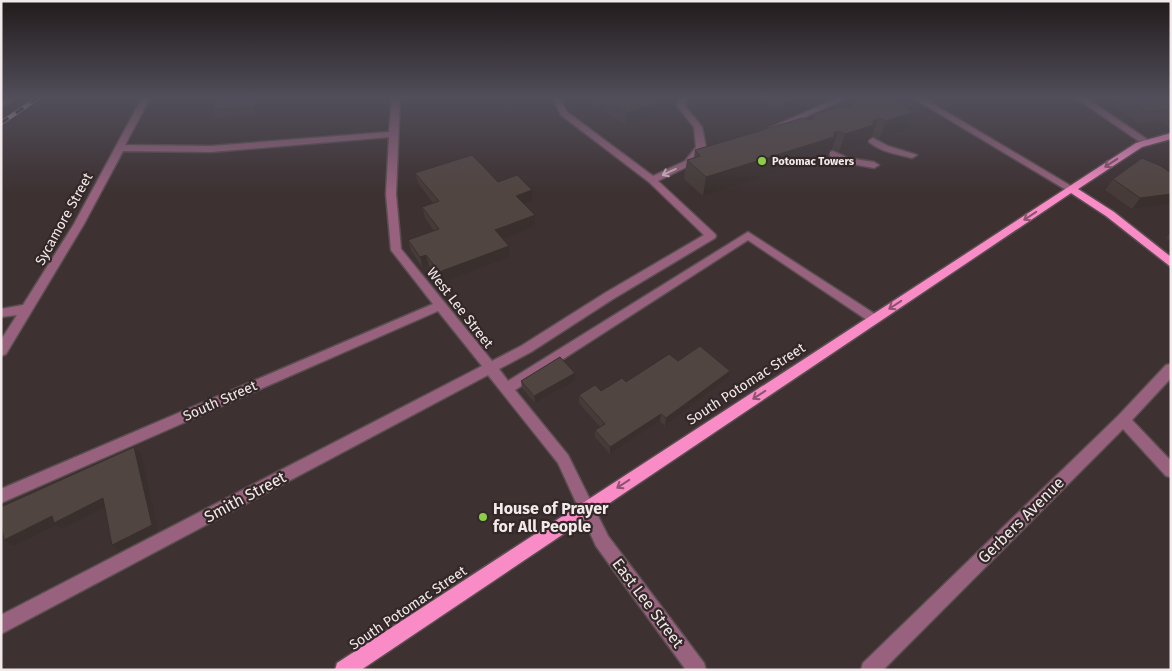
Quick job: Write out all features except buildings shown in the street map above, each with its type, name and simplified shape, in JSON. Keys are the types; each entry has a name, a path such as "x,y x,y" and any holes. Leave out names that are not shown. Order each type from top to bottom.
{"main road":[{"name":"South Potomac Street","path":"344,670 1071,189 1146,142 1171,136"},
{"path":"1071,189 1110,214 1171,263"}],"street":[{"name":"Sycamore Street","path":"1,351 78,224 128,129"},
{"name":"West Lee Street","path":"394,129 391,209 392,231 396,250 489,369 563,459 585,510"},
{"path":"584,129 652,180 712,153"},
{"path":"687,164 702,147 698,129"},
{"path":"764,132 771,129"},
{"path":"970,129 1071,189"},
{"path":"1127,129 1146,142"},
{"path":"118,148 211,149 394,134"},
{"path":"873,141 885,148 912,155"},
{"path":"832,154 845,160 874,165"},
{"name":"Smith Street","path":"1,625 489,369 711,236 652,180"},
{"path":"506,389 748,235 874,319"},
{"name":"South Street","path":"1,496 439,306"},
{"path":"1,313 27,308"},
{"name":"Gerbers Avenue","path":"870,670 1123,420 1171,369"},
{"path":"1123,420 1171,471"},
{"name":"East Lee Street","path":"585,510 602,541 698,670"}],"place":[{"name":"Potomac Towers","path":"762,161"},
{"name":"House of Prayer for All People","path":"483,517"}]}
